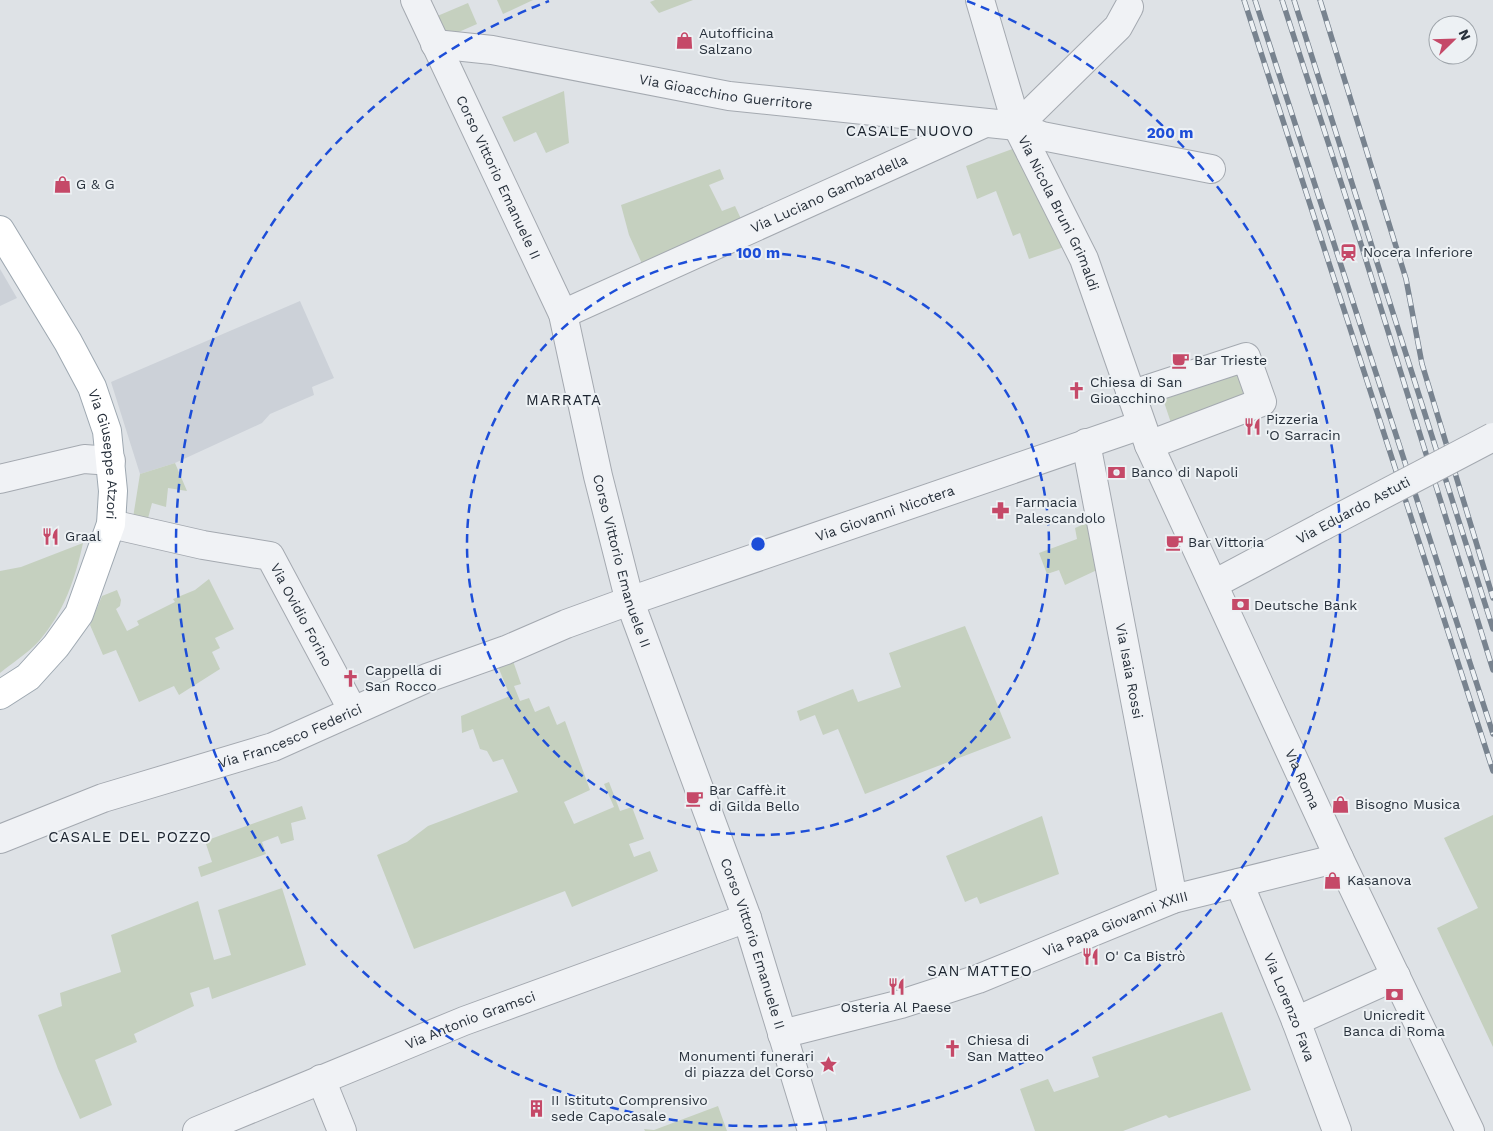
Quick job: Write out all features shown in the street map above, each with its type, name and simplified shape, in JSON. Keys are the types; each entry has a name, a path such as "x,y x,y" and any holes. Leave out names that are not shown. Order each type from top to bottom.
{"main road":[{"name":"Via Giuseppe Atzori","path":"0,230 68,342 92,387 107,432 111,461 111,524 97,569 79,614 56,646 28,676 0,695"}],"street":[{"name":"Corso Vittorio Emanuele II","path":"415,0 563,314 598,476 630,602 747,918 812,1131"},
{"name":"Via Nicola Bruni Grimaldi","path":"980,0 1017,126 1084,259 1145,435"},
{"path":"1017,126 1118,27 1129,7"},
{"name":"Via Gioacchino Guerritore","path":"435,44 492,50 729,96 1017,126 1042,136 1211,168"},
{"name":"Via Luciano Gambardella","path":"563,314 986,123"},
{"name":"Via Giovanni Nicotera","path":"630,602 1086,443 1145,435 1262,402 1246,357 1130,395"},
{"name":"Via Roma","path":"1145,435 1339,858 1470,1131"},
{"name":"Via Eduardo Astuti","path":"1214,584 1493,437"},
{"name":"Via Isaia Rossi","path":"1086,443 1173,899"},
{"path":"0,479 84,459 111,461"},
{"name":"Via Ovidio Forino","path":"111,524 203,545 270,556 353,711"},
{"name":"Via Francesco Federici","path":"0,839 103,798 273,747 427,678 506,650 566,624 630,602"},
{"name":"Via Papa Giovanni XXIII","path":"782,1034 901,1004 978,980 1173,899 1339,858"},
{"name":"Via Lorenzo Fava","path":"1239,883 1296,1021 1337,1131"},
{"name":"Via Antonio Gramsci","path":"198,1131 464,1021 747,918"},
{"path":"1296,1021 1396,976"},
{"path":"321,1079 342,1131"}],"shaded area":[{"path":"0,269 17,298 0,306"},
{"path":"300,301 334,378 312,387 314,395 270,414 262,423 175,463 140,474 111,382"}],"green space":[{"path":"497,0 533,0 503,14"},
{"path":"655,0 693,0 659,13 650,2"},
{"path":"468,3 477,24 445,38 435,17"},
{"path":"564,91 569,143 546,153 536,132 514,142 502,117"},
{"path":"1015,148 1064,247 1029,259 1020,233 1013,236 996,191 977,199 966,166"},
{"path":"720,169 724,179 709,185 722,211 735,206 742,221 644,268 629,235 621,205"},
{"path":"1241,370 1252,400 1172,426 1162,396"},
{"path":"175,463 187,491 168,488 166,507 152,503 146,526 132,524 140,474"},
{"path":"1089,522 1097,570 1065,585 1059,570 1047,574 1039,553 1077,539 1075,528"},
{"path":"83,543 72,583 62,607 48,630 25,654 0,673 0,571 21,567"},
{"path":"209,579 234,629 215,638 220,648 212,652 220,669 179,695 174,686 139,702 116,650 103,655 90,625 102,596 117,590 121,600 120,606 116,609 127,631 139,625 137,621 175,602 173,599 195,590"},
{"path":"965,626 1011,738 865,794 838,729 823,735 815,715 800,721 797,711 853,689 858,702 901,687 889,653"},
{"path":"512,658 521,684 514,686 520,701 529,698 535,712 549,706 557,725 565,721 590,790 564,802 574,824 614,807 604,784 609,782 620,811 632,807 644,839 629,844 634,857 650,851 658,871 572,907 565,891 414,949 377,855 407,842 428,826 518,792 503,759 493,762 487,751 480,749 473,729 462,733 461,716 510,696 497,664"},
{"path":"302,806 306,819 291,823 294,840 281,844 278,836 262,842 266,854 201,877 198,867 212,862 205,841"},
{"path":"1493,815 1493,1047 1437,928 1478,908 1444,838"},
{"path":"1042,816 1059,874 980,904 977,897 965,902 946,856"},
{"path":"282,888 306,965 212,999 209,987 190,993 194,1006 134,1034 137,1042 95,1060 112,1105 80,1119 58,1069 38,1015 62,1006 60,993 121,972 111,935 198,901 214,960 231,955 218,910"},
{"path":"1222,1012 1251,1090 1169,1118 1166,1115 1123,1131 1035,1131 1020,1089 1048,1079 1054,1092 1099,1077 1092,1057"},
{"path":"718,1106 727,1131 645,1131 644,1129 654,1130"}],"railway":[{"path":"1244,0 1493,771"},
{"path":"1255,0 1493,734"},
{"path":"1282,0 1361,244 1493,670"},
{"path":"1294,0 1493,629"},
{"path":"1320,0 1406,279 1422,364 1493,598"}],"place":[{"name":"Autofficina Salzano","path":"685,41"},
{"name":"G & G","path":"62,184"},
{"name":"Nocera Inferiore","path":"1349,252"},
{"name":"Bar Trieste","path":"1180,360"},
{"name":"Chiesa di San Gioacchino","path":"1076,390"},
{"name":"Pizzeria 'O Sarracin","path":"1252,427"},
{"name":"Banco di Napoli","path":"1117,472"},
{"name":"Farmacia Palescandolo","path":"1001,510"},
{"name":"Graal","path":"51,536"},
{"name":"Bar Vittoria","path":"1174,542"},
{"name":"Deutsche Bank","path":"1240,605"},
{"name":"Cappella di San Rocco","path":"351,678"},
{"name":"Bar Caffè.it di Gilda Bello","path":"695,798"},
{"name":"Bisogno Musica","path":"1341,804"},
{"name":"Kasanova","path":"1333,880"},
{"name":"O' Ca Bistrò","path":"1091,956"},
{"name":"Osteria Al Paese","path":"896,987"},
{"name":"Unicredit Banca di Roma","path":"1394,995"},
{"name":"Chiesa di San Matteo","path":"953,1048"},
{"name":"Monumenti funerari di piazza del Corso","path":"828,1064"},
{"name":"II Istituto Comprensivo sede Capocasale","path":"537,1108"}],"district":[{"name":"CASALE NUOVO","path":"910,131"},
{"name":"MARRATA","path":"564,400"},
{"name":"CASALE DEL POZZO","path":"130,837"},
{"name":"SAN MATTEO","path":"980,971"}]}
